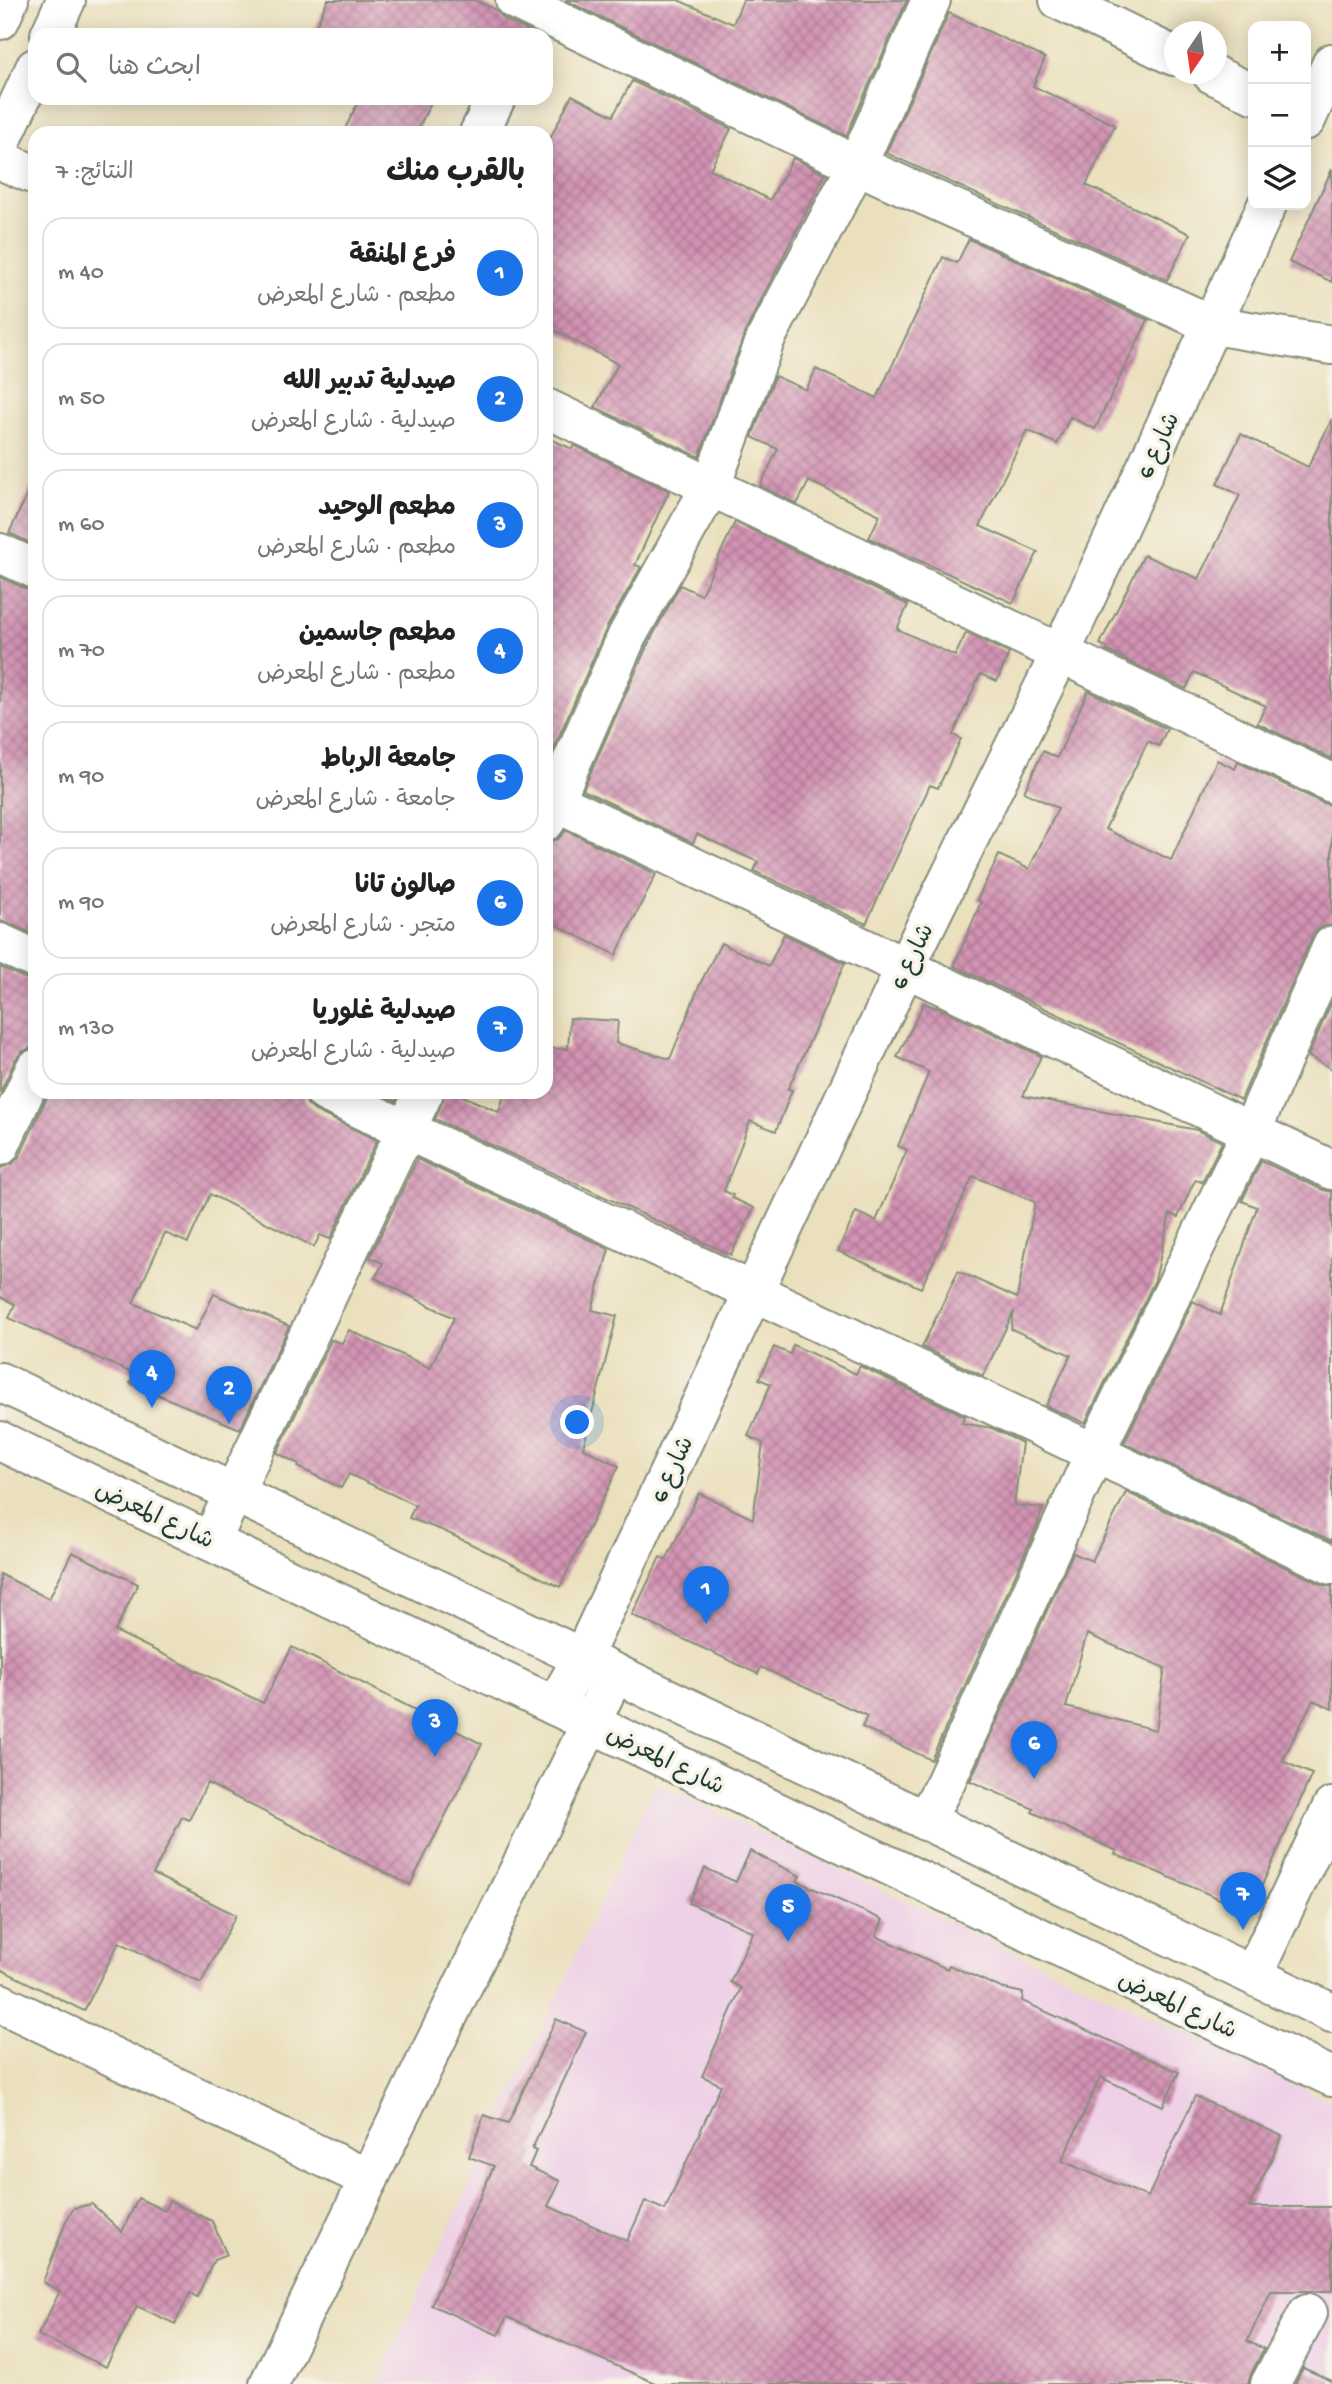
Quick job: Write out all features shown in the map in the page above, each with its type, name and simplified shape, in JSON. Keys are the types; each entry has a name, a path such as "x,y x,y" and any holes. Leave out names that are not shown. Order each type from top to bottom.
{"street":[{"path":"0,20 9,0"},
{"path":"53,28 66,0"},
{"path":"553,798 627,636 711,486 766,338 857,165 931,0"},
{"path":"1059,0 1164,51"},
{"path":"530,11 857,165 1213,326 1332,345"},
{"path":"1311,108 1332,63"},
{"path":"1227,81 1248,92"},
{"path":"0,144 28,83"},
{"path":"482,126 493,105"},
{"path":"0,160 28,172"},
{"name":"شارع 6","path":"555,1706 598,1665 754,1292 905,968 1061,652 1265,210"},
{"path":"553,411 1332,783"},
{"path":"0,553 28,566"},
{"path":"553,809 905,968 1332,1170"},
{"path":"0,943 28,957"},
{"path":"925,1821 945,1783 1095,1452 1252,1130 1332,946"},
{"path":"0,1146 28,1084"},
{"path":"341,1099 1332,1565"},
{"path":"211,1541 421,1099"},
{"path":"0,1382 1332,2013"},
{"name":"شارع المعرض","path":"0,1441 1332,2077"},
{"path":"269,2384 590,1723 598,1665"},
{"path":"1253,1975 1332,1807"},
{"path":"0,2003 369,2179"},
{"path":"1270,2384 1308,2314"}],"shaded area":[{"path":"656,1783 1332,2102 1332,2384 377,2384"}],"building":[{"path":"328,0 475,0 496,10 505,20 522,28 315,28"},
{"path":"565,0 678,0 733,24 743,0 907,0 846,136"},
{"path":"949,13 1045,58 1033,86 1115,125 1086,185 1190,234 1167,280 886,153"},
{"path":"632,81 731,129 710,169 770,200 793,158 825,174 746,330 699,457 595,407 618,364 553,330 553,132 572,95 613,116"},
{"path":"357,105 430,105 419,126 346,126"},
{"path":"1332,169 1332,282 1289,262"},
{"path":"969,239 1148,320 1095,429 1070,417 1057,444 1027,430 980,526 1038,552 1013,603 869,538 880,515 809,481 797,504 760,486 778,449 752,437 775,376 806,390 816,369 877,398 943,257 957,263"},
{"path":"1332,419 1332,759 1257,723 1266,706 1194,672 1186,689 1107,651 1108,648 1100,644 1144,555 1199,579 1240,495 1217,484 1241,434 1308,467"},
{"path":"553,440 572,449 574,445 669,491 635,565 641,567 607,627 553,750"},
{"path":"28,493 28,542 9,533"},
{"path":"735,522 908,605 897,629 955,656 966,633 1009,653 997,681 980,674 953,735 961,739 938,788 930,785 866,924 754,871 758,862 697,834 693,843 583,790 647,646 680,585 701,595"},
{"path":"0,577 28,589 28,932 0,921"},
{"path":"1088,691 1167,729 1159,746 1148,741 1105,829 1171,860 1217,760 1235,769 1238,762 1332,805 1332,925 1320,928 1312,937 1241,1100 954,966 981,902 977,900 999,855 1029,869 1058,808 1024,792 1043,751 1057,758"},
{"path":"566,830 656,874 616,955 553,924 553,840 558,839"},
{"path":"784,934 845,963 788,1089 792,1090 776,1131 750,1121 724,1191 733,1195 732,1198 754,1208 731,1255 435,1119 443,1099 470,1099 499,1112 503,1099 553,1099 553,1048 568,1049 570,1018 618,1021 616,1043 670,1059 700,984 721,943 769,966"},
{"path":"0,967 28,979 28,1049 15,1060 0,1093"},
{"path":"1332,1001 1332,1069 1308,1056"},
{"path":"924,1003 1041,1056 1023,1096 1197,1130 1222,1142 1202,1182 1196,1180 1193,1184 1178,1217 1170,1214 1155,1280 1085,1423 1046,1406 1071,1355 1011,1329 1014,1311 983,1376 922,1347 958,1271 1017,1298 1035,1202 973,1176 921,1288 838,1251 856,1212 876,1221 907,1150 898,1146 929,1072 897,1057"},
{"path":"46,1099 305,1099 315,1111 377,1140 330,1239 320,1235 314,1247 210,1194 188,1243 165,1233 133,1303 196,1330 214,1294 289,1326 240,1429 130,1383 134,1374 9,1318 15,1304 0,1297 0,1168 12,1164 20,1156"},
{"path":"417,1159 609,1249 592,1310 617,1316 583,1448 619,1466 560,1587 444,1531 409,1518 415,1505 349,1474 341,1488 298,1467 299,1464 277,1453 331,1340 342,1343 349,1330 430,1368 454,1318 375,1278 383,1263 370,1257"},
{"path":"1261,1161 1332,1192 1332,1541 1124,1443 1193,1301 1220,1315 1257,1207 1242,1201"},
{"path":"793,1345 856,1374 860,1366 965,1416 961,1423 992,1428 1022,1443 1014,1505 1043,1508 931,1760 862,1727 867,1716 761,1667 758,1674 632,1615 660,1557 666,1560 699,1493 753,1519 763,1443 748,1436 771,1384 759,1379 774,1347 790,1354"},
{"path":"1126,1492 1332,1587 1332,1709 1313,1700 1282,1761 1312,1774 1250,1912 1115,1854 1117,1851 1032,1812 1034,1809 970,1781 1073,1553 1092,1561","holes":["1087,1634 1165,1668 1156,1730 1066,1707"]},
{"path":"72,1552 138,1584 115,1631 263,1703 292,1647 482,1744 410,1885 207,1783 189,1820 182,1817 153,1874 236,1915 201,1983 119,1942 84,2011 0,1969 0,1574 49,1599"},
{"path":"750,1851 800,1876 797,1881 883,1920 876,1936 947,1969 949,1965 1001,1988 1023,1993 1022,2001 1179,2072 1163,2106 1100,2077 1062,2161 1148,2197 1195,2096 1282,2136 1249,2207 1332,2207 1332,2291 1271,2291 1247,2341 1264,2349 1248,2384 657,2384 507,2317 498,2335 431,2305 494,2166 469,2157 484,2115 508,2123 556,2019 586,2032 532,2149 536,2151 529,2167 560,2181 548,2206 627,2241 645,2201 665,2210 721,2085 702,2076 741,1988 730,1982 753,1932 689,1903 705,1868 736,1882"},
{"path":"138,2198 165,2211 169,2201 212,2221 227,2255 214,2260 197,2297 190,2293 175,2324 137,2306 106,2367 38,2335 60,2291 43,2282 66,2221 74,2208 92,2204 122,2232"},
{"path":"1303,2368 1332,2381 1332,2384 1295,2384"}],"place":[{"name":"مطعم جاسمين","path":"152,1408"},
{"name":"صيدلية تدبير الله","path":"229,1424"},
{"name":"فرع المنقة","path":"706,1624"},
{"name":"مطعم الوحيد","path":"435,1757"},
{"name":"صالون تانا","path":"1034,1779"},
{"name":"صيدلية غلوريا","path":"1243,1930"},
{"name":"جامعة الرباط","path":"788,1942"}]}
